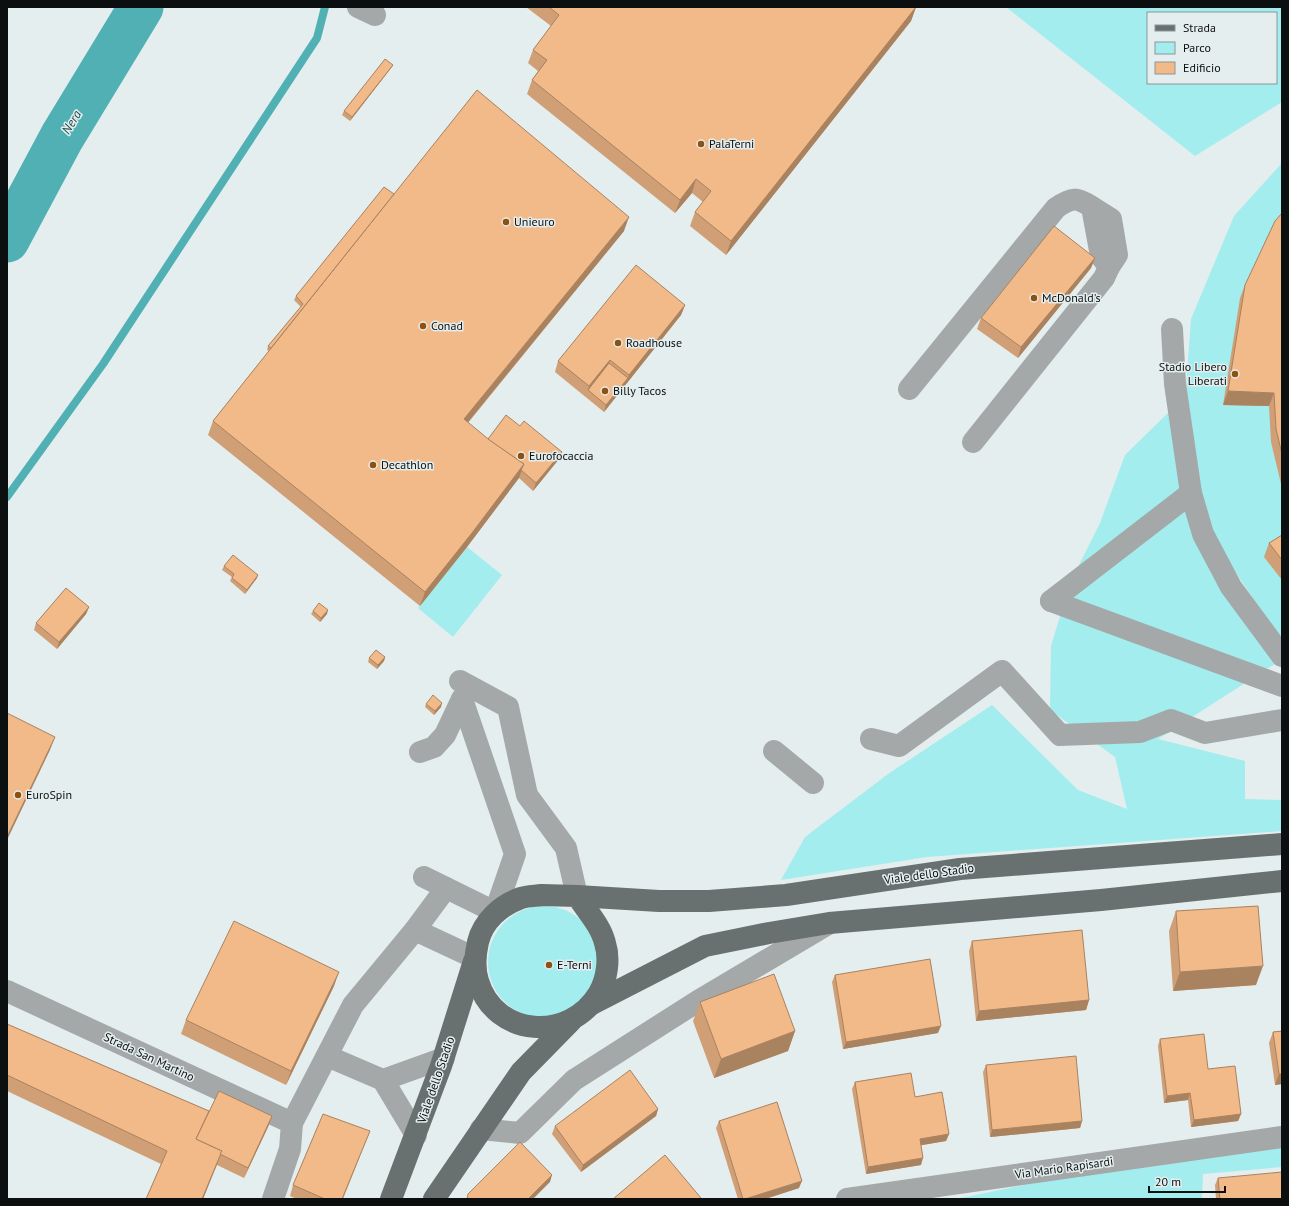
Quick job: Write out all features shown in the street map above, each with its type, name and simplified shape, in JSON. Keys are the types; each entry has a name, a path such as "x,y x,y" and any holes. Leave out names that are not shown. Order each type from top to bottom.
{"main road":[{"name":"Viale dello Stadio","path":"577,896 659,901 709,901 786,895 960,869 1282,844"},
{"path":"592,1004 705,946 769,933 829,923 1101,900 1282,881"},
{"path":"542,895 577,896 596,924 605,943 608,964 603,986 592,1004 583,1014 571,1021 549,1028 526,1026 505,1017 488,1001 478,981 475,958 479,939 496,912 521,898 542,895"},
{"name":"Viale dello Stadio","path":"391,1199 444,1058 475,958"},
{"path":"434,1199 521,1072 571,1021"}],"street":[{"path":"909,389 1056,208 1069,200 1081,200 1092,206 1101,256 1109,267 1104,278 973,442"},
{"path":"1172,330 1175,384 1191,493 1203,534 1231,587 1282,656"},
{"path":"1191,493 1051,601 1282,686"},
{"path":"871,739 899,746 1002,671 1060,735 1140,732 1171,720 1205,733 1282,720"},
{"path":"420,752 434,748 445,735 461,690"},
{"path":"461,690 508,706 527,795 566,848 577,896"},
{"path":"424,877 496,912 515,854 461,690"},
{"path":"774,751 813,783"},
{"path":"273,1199 290,1148 292,1123 353,1005 415,930 446,888"},
{"path":"481,1129 520,1133 574,1080 698,1001 829,923"},
{"path":"415,930 475,958"},
{"name":"Strada San Martino","path":"7,991 292,1123"},
{"path":"327,1056 383,1080 416,1135"},
{"path":"383,1080 444,1058"},
{"name":"Via Mario Rapisardi","path":"847,1199 1282,1137"}],"green space":[{"path":"1006,7 1282,7 1282,102 1195,156"},
{"name":"Stadio Libero Liberati","path":"1282,163 1282,636 1274,630 1212,537 1183,430 1191,319 1234,216"},
{"path":"1176,405 1182,489 1211,573 1259,642 1278,662 1158,739 1245,761 1245,799 1282,800 1282,831 927,857 781,880 805,837 888,774 992,705 1078,790 1127,809 1115,757 1050,710 1051,646 1070,583 1100,523 1125,455"},
{"path":"467,547 502,575 453,637 418,608"},
{"path":"544,906 565,910 583,923 596,941 600,962 596,983 583,1001 565,1014 544,1018 523,1014 505,1001 492,983 488,962 492,941 505,923 523,910"},
{"path":"1282,1147 1282,1167 1203,1174 1202,1199 956,1199 1049,1180"}],"building":[{"name":"PalaTerni","path":"549,7 916,7 731,241 695,212 711,191 696,179 680,200 532,80 547,60 533,50 559,15"},
{"path":"385,59 393,65 352,117 344,111"},
{"path":"477,90 629,217 464,419 487,438 524,464 425,592 213,421"},
{"path":"384,187 394,194 271,348 268,346 303,304 296,296"},
{"path":"1282,213 1282,454 1276,429 1274,393 1228,391 1245,285 1275,221"},
{"name":"McDonald's","path":"1054,226 1095,258 1021,347 981,318"},
{"name":"Roadhouse","path":"636,265 685,305 629,375 610,360 589,386 558,361"},
{"name":"Billy Tacos","path":"609,363 628,378 606,405 588,390"},
{"name":"Eurofocaccia","path":"506,415 520,426 524,421 562,452 536,483 521,470 524,464 488,439"},
{"path":"1282,535 1282,560 1269,543"},
{"path":"233,555 258,575 247,590 232,578 234,574 224,566"},
{"path":"66,588 89,607 59,642 36,623"},
{"path":"319,603 328,610 321,618 313,611"},
{"path":"376,650 385,657 378,665 369,658"},
{"path":"433,695 442,703 435,711 426,704"},
{"name":"EuroSpin","path":"7,713 55,737 7,837"},
{"path":"1258,906 1263,966 1180,972 1176,911"},
{"path":"234,921 339,972 291,1071 186,1020"},
{"path":"1082,930 1089,1000 979,1011 972,941"},
{"path":"930,959 941,1026 846,1042 835,975"},
{"path":"774,974 795,1031 721,1059 700,1002"},
{"path":"7,1024 209,1111 196,1139 222,1151 202,1199 146,1199 167,1151 7,1075"},
{"path":"1282,1031 1282,1074 1279,1074 1273,1032"},
{"path":"1204,1034 1208,1069 1235,1066 1241,1114 1194,1120 1190,1093 1167,1096 1160,1039"},
{"path":"1076,1056 1082,1121 992,1130 986,1065"},
{"path":"630,1070 658,1109 583,1165 555,1126"},
{"path":"911,1073 915,1097 942,1092 949,1134 920,1139 923,1158 868,1167 855,1082"},
{"path":"219,1091 272,1116 248,1168 220,1154 222,1151 196,1139"},
{"path":"777,1102 802,1181 743,1199 719,1121"},
{"path":"323,1114 370,1131 342,1199 325,1199 293,1185"},
{"path":"520,1142 552,1175 528,1199 467,1199 468,1194"},
{"path":"665,1155 701,1198 700,1199 613,1199"},
{"path":"1282,1172 1282,1199 1220,1199 1218,1178"}],"waterway":[{"name":"Nera","path":"7,240 62,137 141,7"},
{"path":"7,497 103,364 317,38 325,7"}],"place":[{"name":"PalaTerni","path":"701,144"},
{"name":"Unieuro","path":"506,222"},
{"name":"McDonald's","path":"1034,298"},
{"name":"Conad","path":"423,326"},
{"name":"Roadhouse","path":"618,343"},
{"name":"Stadio Libero Liberati","path":"1235,374"},
{"name":"Billy Tacos","path":"605,391"},
{"name":"Eurofocaccia","path":"521,456"},
{"name":"Decathlon","path":"373,465"},
{"name":"EuroSpin","path":"18,795"},
{"name":"E-Terni","path":"549,965"}]}
